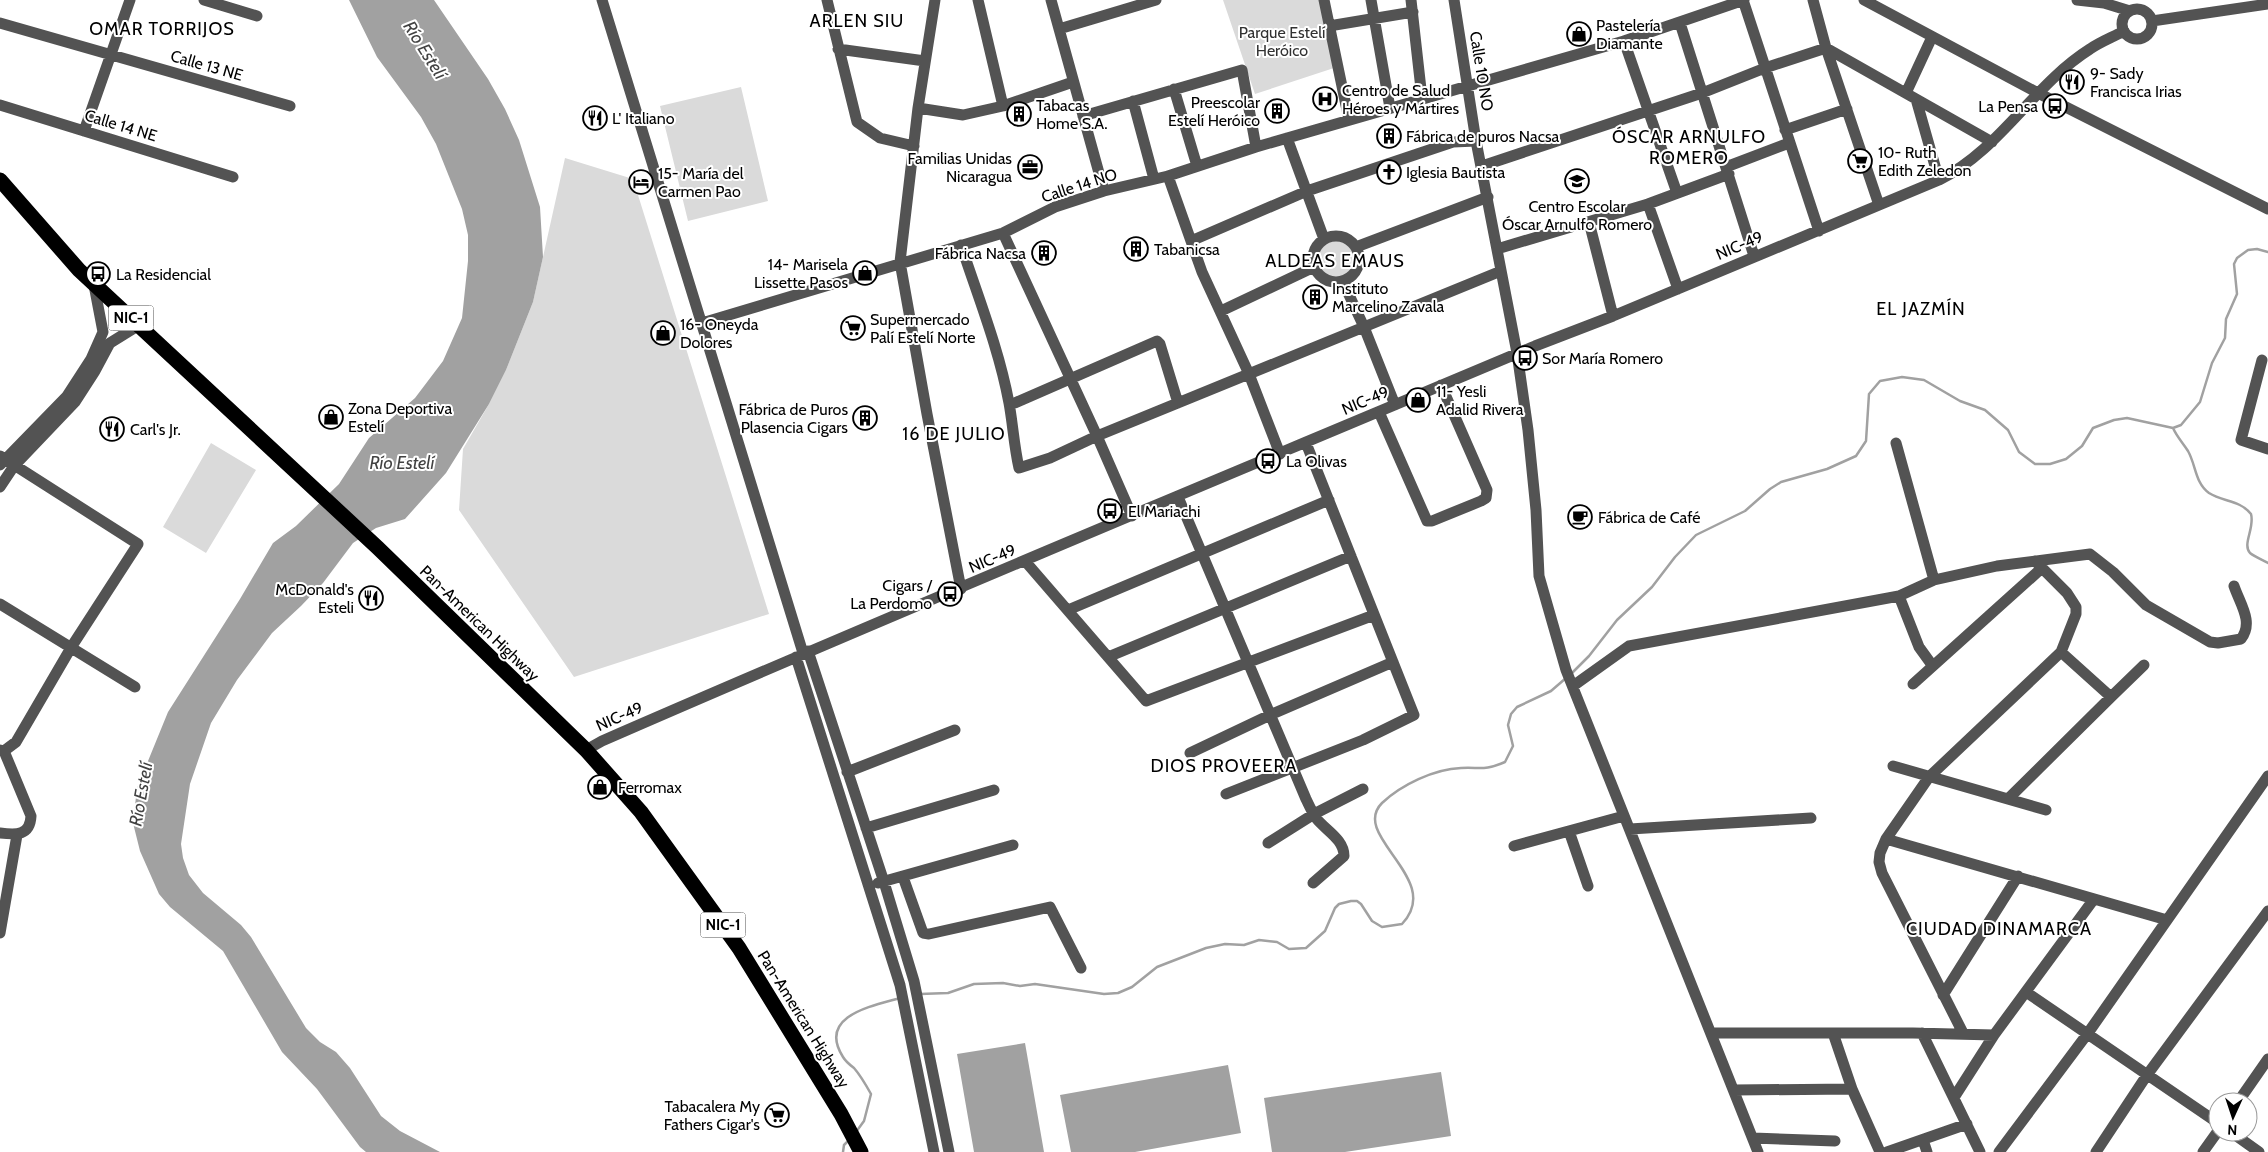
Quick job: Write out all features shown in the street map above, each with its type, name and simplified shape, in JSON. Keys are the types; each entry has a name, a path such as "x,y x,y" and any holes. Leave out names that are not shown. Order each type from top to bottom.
{"highway":[{"name":"Pan-American Highway","path":"0,180 68,259 94,285 378,548 586,750 642,812 739,948 841,1114 861,1152"}],"street":[{"path":"84,131 130,0"},
{"path":"204,0 257,16"},
{"path":"602,0 702,323 900,985 934,1152"},
{"path":"826,0 857,122 880,138 914,146"},
{"path":"935,0 918,108 900,262 961,589"},
{"path":"978,0 1003,106"},
{"path":"1051,0 1104,191"},
{"path":"1059,29 1156,0"},
{"path":"1324,0 1349,120"},
{"path":"1371,0 1390,108"},
{"path":"1411,0 1422,98"},
{"name":"Calle 10 NO","path":"1454,0 1476,141 1517,353 1531,460 1539,576 1552,629 1570,679 1758,1152"},
{"path":"1743,0 1819,231"},
{"name":"Calle 14 NO","path":"702,323 900,262 1003,233 1055,207 1104,191 1168,176 1256,147 1468,84 1624,41 1743,0"},
{"path":"1813,0 1826,48 1879,205"},
{"path":"1864,0 2038,93 2268,209"},
{"path":"2077,0 2138,7 2148,14 2152,22 2148,34 2140,39 2131,38 2124,31 2123,20 2138,7"},
{"path":"2152,22 2268,4"},
{"path":"1330,26 1413,12"},
{"path":"1680,23 1754,256"},
{"name":"Calle 13 NE","path":"0,24 290,106"},
{"name":"NIC-49","path":"586,750 602,741 802,654 961,589 1517,353 1613,316 1939,180 1953,173 1992,142 2038,93 2090,48 2124,31"},
{"path":"1906,93 1932,36"},
{"path":"1624,41 1677,193"},
{"path":"1482,166 1702,93 1765,68 1826,48 1992,142"},
{"path":"838,49 925,61"},
{"path":"1083,116 1242,70 1256,147"},
{"path":"918,108 963,115 1003,106 1073,82"},
{"path":"1174,89 1197,166"},
{"path":"1916,99 1939,180"},
{"path":"1134,101 1154,179"},
{"name":"Calle 14 NE","path":"0,105 233,177"},
{"path":"1785,130 1847,109"},
{"path":"1287,138 1324,239"},
{"path":"1191,242 1307,191 1453,142 1476,141"},
{"path":"1497,249 1648,204 1789,143"},
{"path":"1168,176 1191,242 1249,374 1280,454"},
{"path":"1356,247 1488,197"},
{"path":"1648,204 1678,289"},
{"path":"1589,222 1613,316"},
{"path":"1003,233 1132,516"},
{"path":"1342,236 1350,240 1356,247 1360,257 1358,268 1352,276 1343,282 1323,278 1314,268 1313,254 1319,243 1324,239 1342,236"},
{"path":"960,245 998,355 1010,405 1011,427 1019,468 1050,458 1097,436 1501,271"},
{"path":"1221,311 1314,268"},
{"path":"1343,282 1364,327 1395,405"},
{"path":"0,487 14,466 75,402 95,371 106,341 94,285"},
{"path":"0,833 17,835 28,829 31,816 2,750 16,742 72,646 138,544 14,466 1,460 34,431 67,396 106,341 139,325"},
{"path":"1010,405 1156,341 1160,344 1178,403"},
{"path":"2262,360 2241,440 2268,449"},
{"path":"1379,412 1427,521 1432,521 1481,501 1486,498 1487,490 1441,385"},
{"path":"1226,794 1293,770 1363,740 1414,715 1306,442"},
{"path":"1896,443 1934,580"},
{"path":"1178,497 1293,770 1314,814 1338,840 1344,853 1344,856 1314,883"},
{"path":"1068,610 1329,500"},
{"path":"1570,679 1629,646 1899,596 1934,580 1997,566 2038,565 2090,554 2113,572 2146,605 2210,642 2218,643 2241,639 2247,630 2247,618 2234,586"},
{"path":"1108,657 1351,556"},
{"path":"1025,562 1146,701 1374,615"},
{"path":"1963,1033 1882,873 1879,862 1880,853 1886,839 1929,777 2061,652 2076,614 2076,607 2066,593 2038,565"},
{"path":"1913,684 2038,565"},
{"path":"1899,596 1916,642 1932,665"},
{"path":"0,604 72,646 135,687"},
{"path":"2061,652 2110,697"},
{"path":"802,654 847,772 884,882 914,981 949,1152"},
{"path":"1190,753 1270,715 1393,662"},
{"path":"2008,800 2144,665"},
{"path":"847,772 955,730"},
{"path":"1893,766 2046,810"},
{"path":"1999,1152 2088,1033 2268,776"},
{"path":"1268,843 1314,814 1364,789"},
{"path":"866,828 994,790"},
{"path":"1514,846 1624,816"},
{"path":"1630,829 1811,818"},
{"path":"1569,831 1588,886"},
{"path":"0,933 17,835"},
{"path":"1886,839 2167,920"},
{"path":"869,885 1014,845"},
{"path":"1944,995 2018,876"},
{"path":"903,877 922,933 929,934 1050,907 1081,968"},
{"path":"1954,1096 1994,1035 2094,898"},
{"path":"2096,1152 2147,1075 2268,911"},
{"path":"2026,992 2208,1116"},
{"path":"1712,1033 1963,1033 1994,1035"},
{"path":"1833,1033 1852,1089 1880,1152"},
{"path":"1922,1033 1980,1152"},
{"path":"2245,1092 2268,1059"},
{"path":"1734,1090 1852,1089"},
{"path":"1887,1152 1967,1124"},
{"path":"1753,1138 1835,1141"},
{"path":"1922,1140 1927,1152"},
{"path":"2245,1142 2259,1152"}],"green space":[{"name":"Parque Estelí Heróico","path":"1223,0 1322,0 1337,67 1255,94"},
{"path":"741,87 768,201 688,221 660,106"},
{"path":"565,158 633,179 769,614 574,677 459,510 463,449 506,370 533,302"},
{"path":"1336,241 1343,242 1349,246 1353,252 1353,266 1349,272 1343,276 1336,277 1329,276 1323,272 1319,266 1318,259 1319,252 1323,246 1329,242"},
{"path":"211,443 256,470 206,553 163,527"}],"water":[{"name":"Río Estelí","path":"349,0 434,0 488,79 505,109 519,140 540,207 543,257 533,302 506,370 489,404 446,473 405,519 376,528 353,543 323,583 272,633 237,680 211,723 190,784 181,844 183,858 189,875 203,893 241,925 251,937 306,1028 320,1042 336,1052 350,1068 381,1116 400,1131 440,1152 366,1152 360,1147 317,1089 282,1052 223,951 170,907 159,894 140,851 133,823 137,788 168,712 240,599 273,543 296,526 339,484 369,438 415,398 443,361 462,318 468,261 468,235 462,209 436,144 421,117 377,57"},
{"path":"1025,1043 1044,1152 974,1152 957,1054"},
{"path":"1228,1065 1241,1133 1135,1152 1071,1152 1060,1095"},
{"path":"1441,1072 1451,1136 1345,1152 1272,1152 1264,1098"}],"waterway":[{"path":"1572,673 1589,656 1617,620 1652,587 1675,557 1696,535 1745,511 1781,482 1827,469 1856,456 1866,441 1869,394 1880,381 1902,377 1924,380 1960,401 1985,410 2008,430 2019,452 2035,464 2050,464 2066,459 2082,446 2093,428 2114,420 2127,418 2173,428 2181,425 2200,402 2212,363 2225,338 2226,319 2237,294 2234,264 2237,258 2248,250 2257,249 2268,252"},
{"path":"2173,428 2191,456 2198,479 2204,489 2214,496 2242,506 2251,514 2248,549 2250,553 2268,563"},
{"path":"920,994 948,993 974,984 1003,983 1020,986 1035,984 1104,994 1118,993 1132,987 1157,967 1206,948 1225,944 1244,945 1259,940 1277,942 1289,949 1306,948 1325,931 1335,908 1339,904 1351,901 1357,901 1361,904 1372,921 1382,927 1402,924 1412,907 1412,891 1406,875 1377,829 1375,816 1382,803 1408,784 1440,771 1461,768 1487,768 1505,762 1513,746 1508,725 1511,714 1517,707 1551,691 1566,678"},
{"path":"856,1132 864,1121 871,1094 859,1074 843,1057 837,1043 837,1032 842,1022 851,1015 863,1009 900,998"},
{"path":"843,1152 844,1145 849,1140"}],"place":[{"name":"Pastelería Diamante","path":"1579,34"},
{"name":"9- Sady Francisca Irias","path":"2072,82"},
{"name":"Centro de Salud Héroes y Mártires","path":"1325,99"},
{"name":"La Pensa","path":"2055,106"},
{"name":"Preescolar Estelí Heróico","path":"1277,111"},
{"name":"Tabacas Home S.A.","path":"1019,114"},
{"name":"L' Italiano","path":"595,118"},
{"name":"Fábrica de puros Nacsa","path":"1389,136"},
{"name":"10- Ruth Edith Zeledon","path":"1860,161"},
{"name":"Familias Unidas Nicaragua","path":"1030,167"},
{"name":"Iglesia Bautista","path":"1389,172"},
{"name":"Centro Escolar Óscar Arnulfo Romero","path":"1577,181"},
{"name":"15- María del Carmen Pao","path":"641,182"},
{"name":"Tabanicsa","path":"1136,249"},
{"name":"Fábrica Nacsa","path":"1044,253"},
{"name":"14- Marisela Lissette Pasos","path":"865,273"},
{"name":"La Residencial","path":"98,274"},
{"name":"Instituto Marcelino Zavala","path":"1315,297"},
{"name":"Supermercado Palí Estelí Norte","path":"853,328"},
{"name":"16- Oneyda Dolores","path":"663,333"},
{"name":"Sor María Romero","path":"1525,358"},
{"name":"11- Yesli Adalid Rivera","path":"1418,400"},
{"name":"Zona Deportiva Estelí","path":"331,417"},
{"name":"Fábrica de Puros Plasencia Cigars","path":"865,418"},
{"name":"Carl's Jr.","path":"112,429"},
{"name":"La Olivas","path":"1268,461"},
{"name":"El Mariachi","path":"1110,511"},
{"name":"Fábrica de Café","path":"1580,517"},
{"name":"Cigars / La Perdomo","path":"950,594"},
{"name":"McDonald's Esteli","path":"371,598"},
{"name":"Ferromax","path":"600,787"},
{"name":"Tabacalera My Fathers Cigar's","path":"777,1115"}],"district":[{"name":"ARLEN SIU","path":"857,21"},
{"name":"OMAR TORRIJOS","path":"162,29"},
{"name":"ÓSCAR ARNULFO ROMERO","path":"1689,147"},
{"name":"ALDEAS EMAUS","path":"1335,261"},
{"name":"EL JAZMÍN","path":"1921,309"},
{"name":"16 DE JULIO","path":"954,434"},
{"name":"DIOS PROVEERA","path":"1224,766"},
{"name":"CIUDAD DINAMARCA","path":"1999,929"}]}
